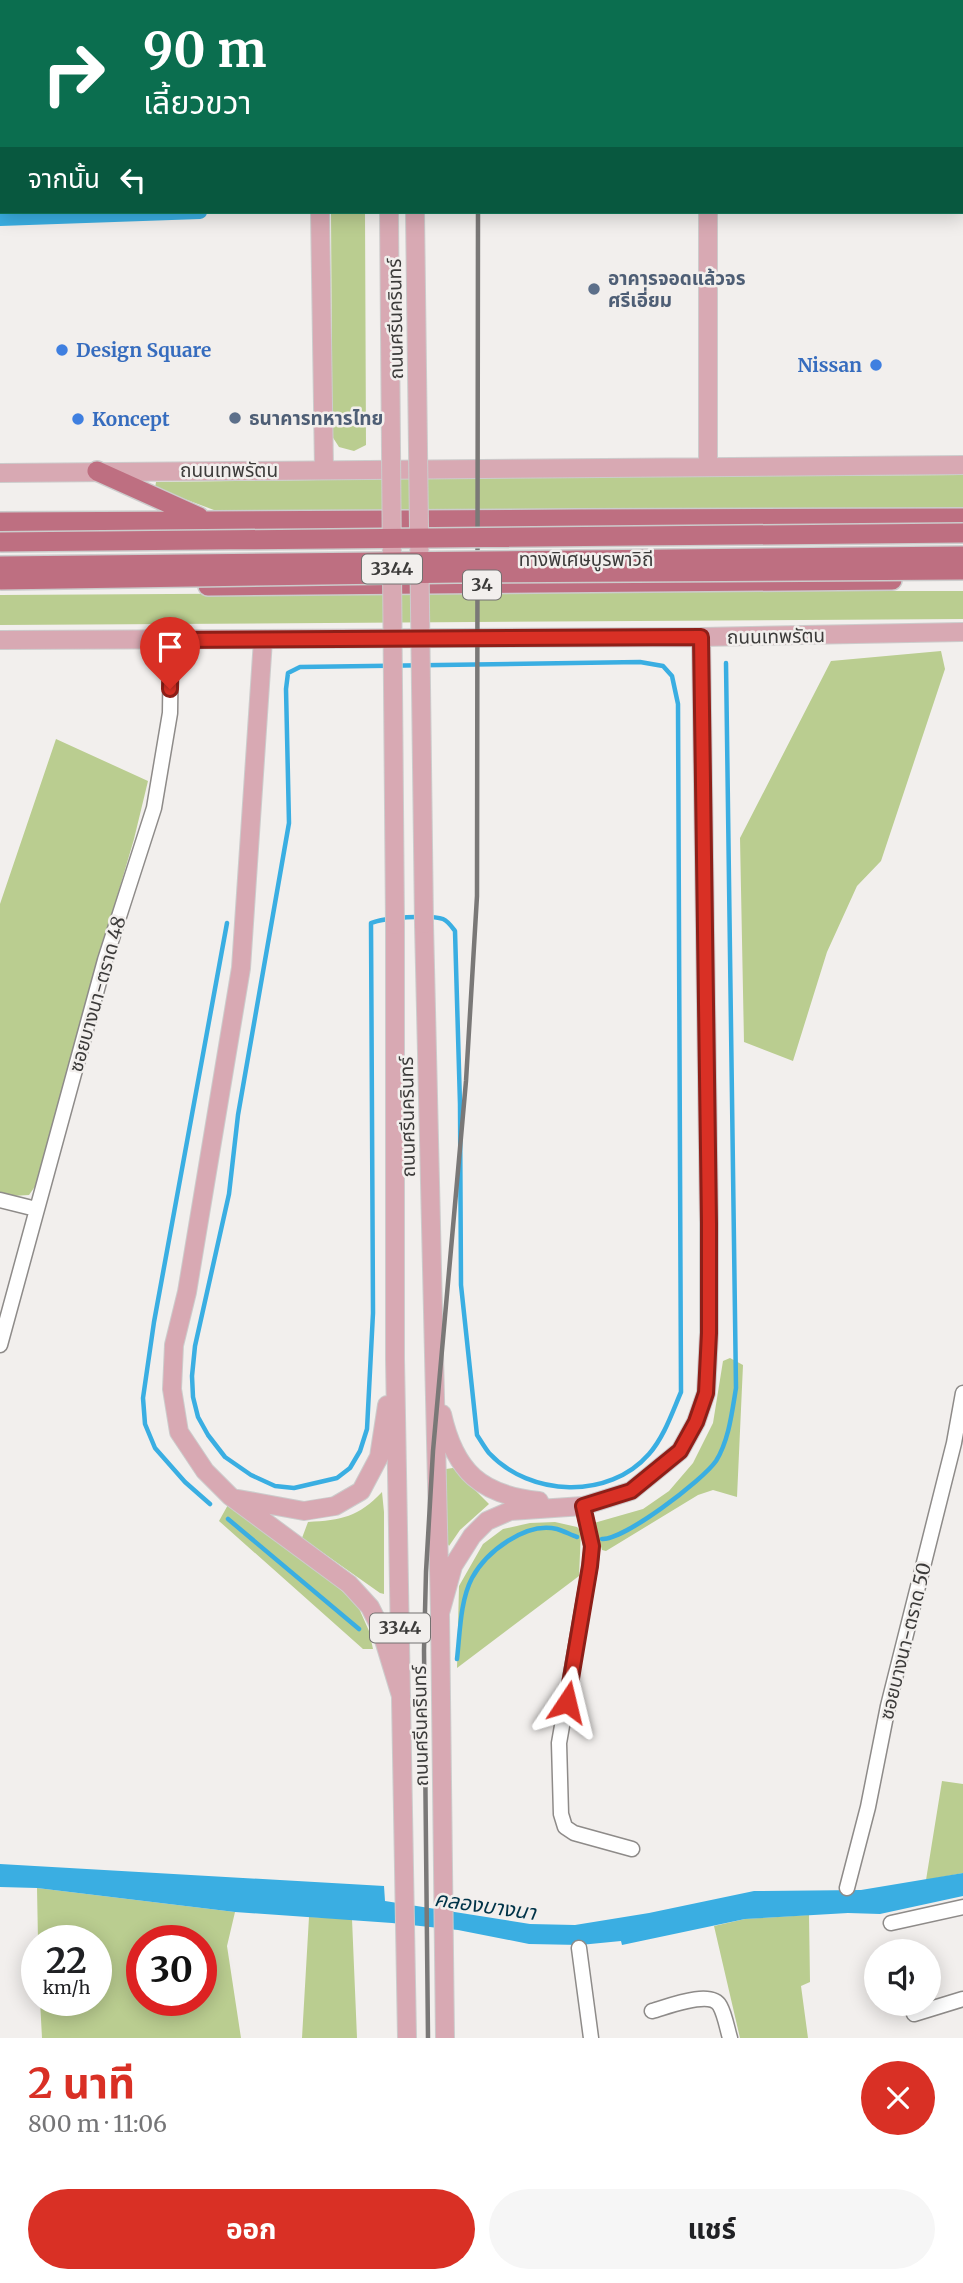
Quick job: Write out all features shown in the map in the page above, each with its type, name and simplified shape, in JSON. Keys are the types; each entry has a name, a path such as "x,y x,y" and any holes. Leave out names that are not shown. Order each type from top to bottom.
{"highway":[{"path":"97,471 205,520"},
{"path":"0,522 963,518"},
{"name":"ทางพิเศษบูรพาวิถี","path":"0,542 963,533"},
{"name":"ทางพิเศษบูรพาวิถี","path":"0,566 963,556"},
{"path":"0,580 457,573 963,570"},
{"name":"34","path":"0,587 963,579"}],"main road":[{"path":"320,214 324,470"},
{"name":"ถนนศรีนครินทร์","path":"389,214 395,925 395,1359 405,2038"},
{"name":"ถนนศรีนครินทร์","path":"415,214 424,924 440,1613 446,2032"},
{"path":"708,214 708,467"},
{"name":"ถนนเทพรัตน","path":"0,473 963,465"},
{"name":"ถนนเทพรัตน","path":"0,640 701,637 963,632"},
{"path":"440,1613 453,1566 472,1536 487,1521 510,1511 577,1506 631,1491 680,1451 696,1422 706,1393 709,1223 701,637"},
{"path":"263,640 241,968 187,1292 174,1345 172,1389 179,1432 205,1472 234,1498 349,1584 369,1607 380,1627 401,1696"},
{"path":"234,1498 304,1510 335,1506 361,1491 379,1457 395,1359"},
{"path":"434,1377 446,1433 454,1452 470,1476 489,1488 517,1499 577,1506"}],"street":[{"name":"ซอยบางนา-ตราด 48","path":"0,1345 105,960 154,808 170,713 171,640"},
{"path":"0,1200 36,1209"},
{"name":"ซอยบางนา-ตราด 50","path":"847,1888 868,1807 891,1693 954,1443 963,1393"},
{"path":"577,1506 592,1546 559,1743 561,1814 565,1827 574,1833 632,1849"},
{"path":"891,1923 963,1907"},
{"path":"579,1948 591,2038"},
{"path":"652,2011 703,1997 713,1999 720,2004 730,2038"},
{"path":"941,2006 963,1999"}],"green space":[{"path":"331,214 365,214 366,445 354,451 339,447 330,433"},
{"path":"963,475 963,511 222,513 155,488 156,482"},
{"path":"963,591 963,619 0,625 0,595"},
{"path":"941,651 945,669 881,861 857,886 827,952 793,1061 744,1042 740,838 831,661"},
{"path":"56,739 148,781 36,1185 29,1195 12,1196 0,1192 0,904"},
{"path":"730,1358 743,1365 737,1497 713,1490 698,1495 606,1551 602,1550 594,1523 643,1509 669,1491 693,1463 713,1423 723,1361"},
{"path":"453,1468 489,1504 460,1530 449,1546 446,1541 446,1469"},
{"path":"382,1492 384,1594 302,1538 308,1522 349,1516 365,1507"},
{"path":"229,1503 357,1604 369,1631 373,1649 363,1649 219,1521"},
{"path":"555,1522 577,1527 581,1531 579,1576 457,1668 459,1586 483,1544 503,1529 530,1523"},
{"path":"942,1781 963,1784 963,1873 926,1880"},
{"path":"37,1888 235,1912 227,1946 241,2038 42,2038 41,2016 112,2016 112,1925 38,1925"},
{"path":"809,1915 810,1982 801,1986 808,2038 740,2038 714,1926 745,1919"},
{"path":"309,1917 352,1919 357,2038 302,2038"}],"water":[{"path":"0,1864 384,1886 385,1901 530,1924 575,1925 754,1891 861,1890 963,1873 963,1896 880,1914 848,1913 745,1919 622,1945 621,1941 580,1945 529,1944 458,1930 235,1912 37,1888 0,1887"}],"waterway":[{"path":"0,219 143,214"},
{"path":"640,662 663,666 672,676 678,704 681,1392 667,1424 649,1454 632,1469 613,1479 592,1485 569,1487 547,1485 506,1468 489,1453 477,1435 461,1285 455,931 443,919 396,918 371,923 373,1313 367,1429 360,1451 350,1468 337,1478 294,1488 275,1486 251,1475 225,1457 208,1435 198,1417 192,1376 195,1346 229,1194 238,1115 289,823 286,689 288,673 300,667 640,662"},
{"path":"602,1539 613,1537 644,1520 680,1495 716,1461 729,1426 736,1388 726,663"},
{"path":"210,1504 185,1482 155,1448 145,1424 143,1398 154,1322 227,923"},
{"path":"228,1519 359,1629"},
{"path":"457,1659 465,1597 472,1578 487,1558 508,1541 533,1530 557,1529 577,1537"}],"railway":[{"path":"428,2038 424,1650 426,1572 433,1451 466,1081 477,896 478,214"}],"place":[{"name":"อาคารจอดแล้วจร ศรีเอี่ยม","path":"594,289"},
{"name":"Design Square","path":"62,350"},
{"name":"Nissan","path":"876,365"},
{"name":"ธนาคารทหารไทย","path":"235,418"},
{"name":"Koncept","path":"78,419"}],"route":[{"path":"170,689 171,640 701,637 709,1223 706,1393 696,1422 680,1451 631,1491 583,1506 592,1546 567,1702"}],"water label":[{"name":"คลองบางนา","path":"485,1906"}]}
